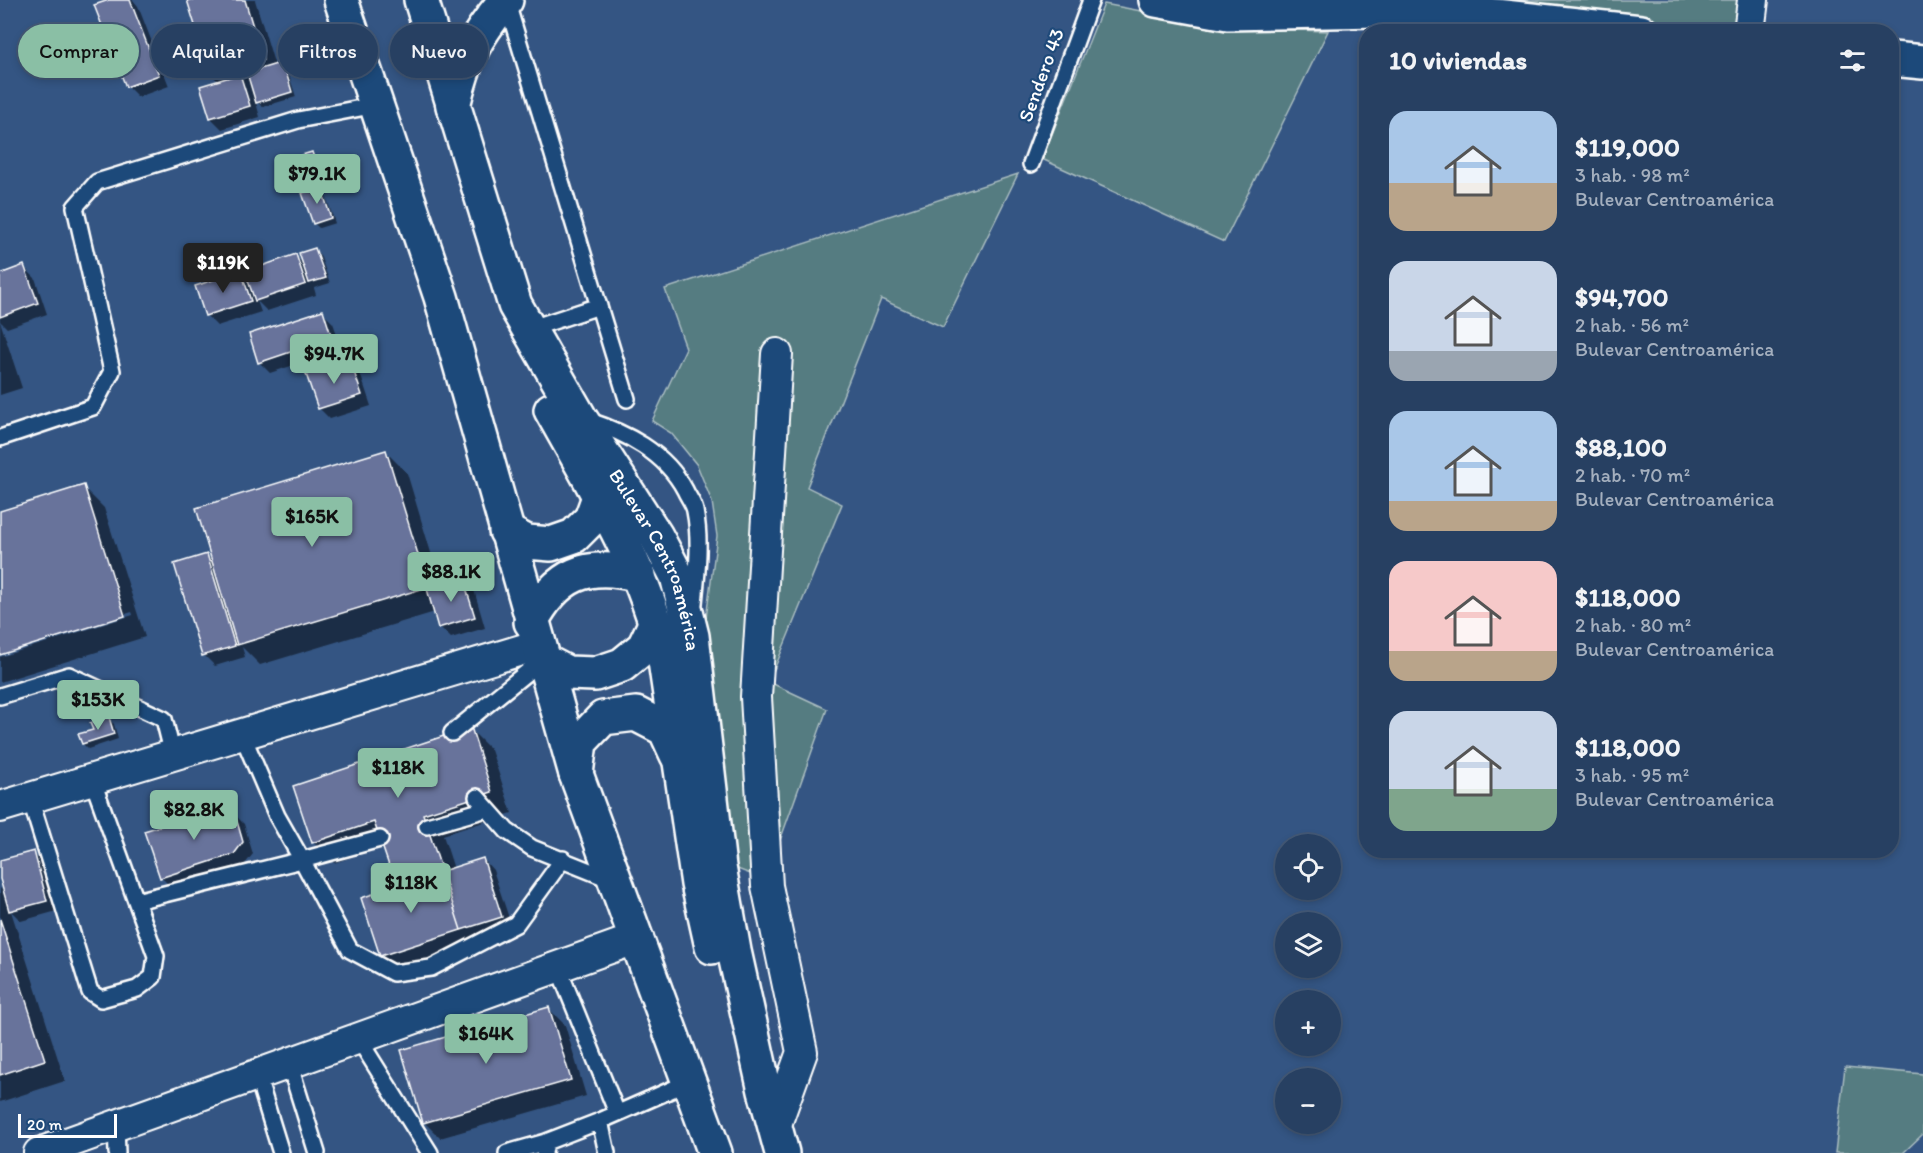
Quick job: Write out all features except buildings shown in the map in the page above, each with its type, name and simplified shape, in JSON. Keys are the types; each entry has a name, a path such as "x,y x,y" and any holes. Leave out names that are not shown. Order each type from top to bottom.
{"main road":[{"path":"341,0 441,297 576,774 715,1153"},
{"name":"Bulevar Centroamérica","path":"421,0 522,317 580,418 656,536 677,576 692,636 719,867 773,1144"},
{"path":"453,106 462,67 480,31 506,0"},
{"path":"1156,0 1228,13 1432,9 1568,24"},
{"path":"1899,60 1923,62"},
{"path":"522,317 532,377 599,497 639,575 656,622 664,654 698,884 724,1005 747,1103 773,1144"},
{"path":"506,531 527,542 551,544 574,536 591,519 599,497"},
{"path":"537,642 544,598 564,580 588,570 614,568 639,575"},
{"path":"537,642 567,673 595,674 622,665 644,647 656,622"},
{"path":"576,774 580,742 603,718 636,714 665,729 679,759"}],"street":[{"path":"1750,24 1753,0"},
{"path":"773,1144 802,1052 767,886 756,697 777,354"},
{"path":"0,807 537,642"},
{"path":"39,1153 117,1139 257,1075 638,938"}],"lane":[{"path":"506,0 627,399"},
{"name":"Sendero 43","path":"1030,164 1091,0"},
{"path":"0,438 93,407 112,371 75,207 97,182 298,120 376,105"},
{"path":"522,317 599,306"},
{"path":"580,418 612,428 646,447 675,472 695,509 698,548 692,636"},
{"path":"452,733 537,642"},
{"path":"0,696 69,675 164,719 173,755"},
{"path":"242,734 277,816 350,950 393,973 431,968 516,924 563,859"},
{"path":"30,798 90,992 101,999 138,989 153,977 156,956 92,779"},
{"path":"477,797 507,831 532,848 617,882"},
{"path":"427,826 487,809"},
{"path":"136,901 380,839"},
{"path":"558,967 617,1113"},
{"path":"358,1038 430,1153"},
{"path":"289,1063 317,1153"},
{"path":"257,1075 281,1153"},
{"path":"507,1153 545,1147 689,1082"},
{"path":"600,1121 607,1153"}],"green space":[{"path":"1466,0 1742,0 1739,24 1677,24"},
{"path":"1104,4 1231,28 1328,31 1224,242 1042,159"},
{"path":"1018,174 943,327 881,299 807,487 842,504 769,682 827,709 766,880 727,865 705,626 717,536 712,502 697,465 671,433 652,421 686,348 665,289"},
{"path":"1845,1067 1923,1074 1923,1134 1903,1153 1835,1153"}]}
